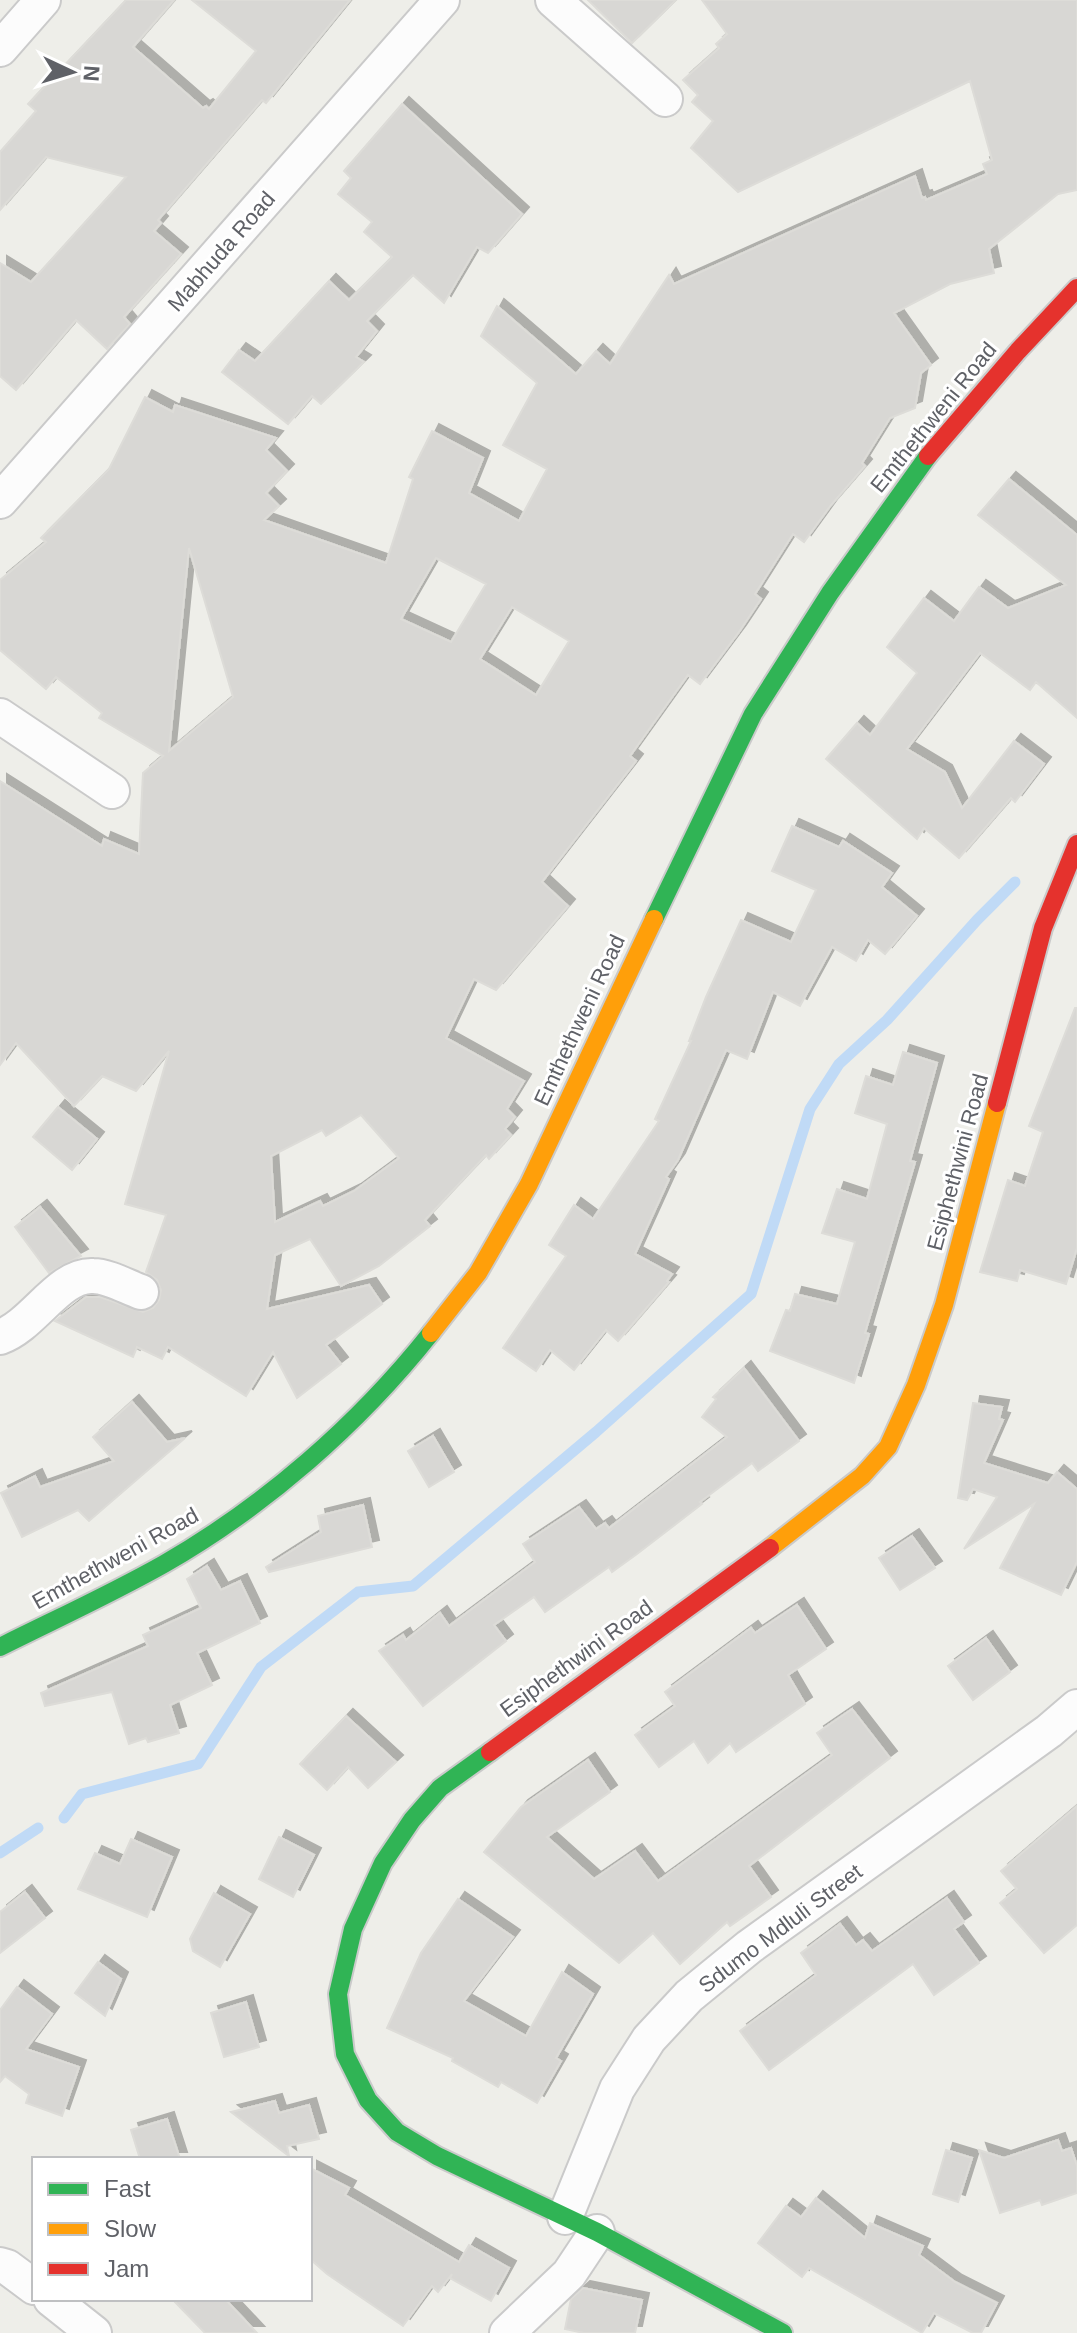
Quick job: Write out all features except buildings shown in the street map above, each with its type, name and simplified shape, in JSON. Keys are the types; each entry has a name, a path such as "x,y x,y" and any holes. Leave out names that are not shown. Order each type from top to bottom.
{"street":[{"path":"0,49 43,0"},
{"name":"Mabhuda Road","path":"0,501 442,0"},
{"path":"553,0 665,99"},
{"name":"Emthethweni Road","path":"0,1647 164,1564 245,1511 345,1429 419,1348 478,1273 529,1184 753,714 830,593 915,471 1018,351 1077,288"},
{"path":"0,716 112,791"},
{"name":"Esiphethwini Road","path":"783,2333 597,2232 437,2156 397,2132 368,2100 345,2054 338,1994 353,1929 383,1863 412,1820 440,1788 808,1520 862,1476 888,1447 916,1385 944,1305 1043,928 1077,844"},
{"path":"0,1337 12,1333 75,1278 95,1275 141,1292"},
{"name":"Sdumo Mdluli Street","path":"565,2217 617,2089 649,2039 689,1996 749,1947 1049,1731 1077,1707"},
{"path":"507,2333 569,2274 597,2232"},
{"path":"0,2265 32,2286"},
{"path":"54,2301 94,2333"}],"waterway":[{"path":"64,1818 82,1794 198,1764 261,1667 358,1592 413,1586 596,1432 751,1294 810,1109 839,1064 887,1020 1015,882"},
{"path":"0,1853 38,1828"}],"traffic: fast":[{"path":"654,919 753,714 830,593 928,456"},
{"path":"0,1647 164,1564 274,1490 373,1400 431,1333"},
{"path":"490,1752 440,1788 412,1820 383,1863 353,1929 338,1994 345,2054 368,2100 397,2132 437,2156 597,2232 783,2333"}],"traffic: slow":[{"path":"431,1333 478,1273 529,1184 654,919"},
{"path":"770,1548 862,1476 888,1447 916,1385 944,1305 997,1103"}],"traffic: jam":[{"path":"928,456 1077,288"},
{"path":"997,1103 1043,928 1077,844"},
{"path":"490,1752 770,1548"}]}
